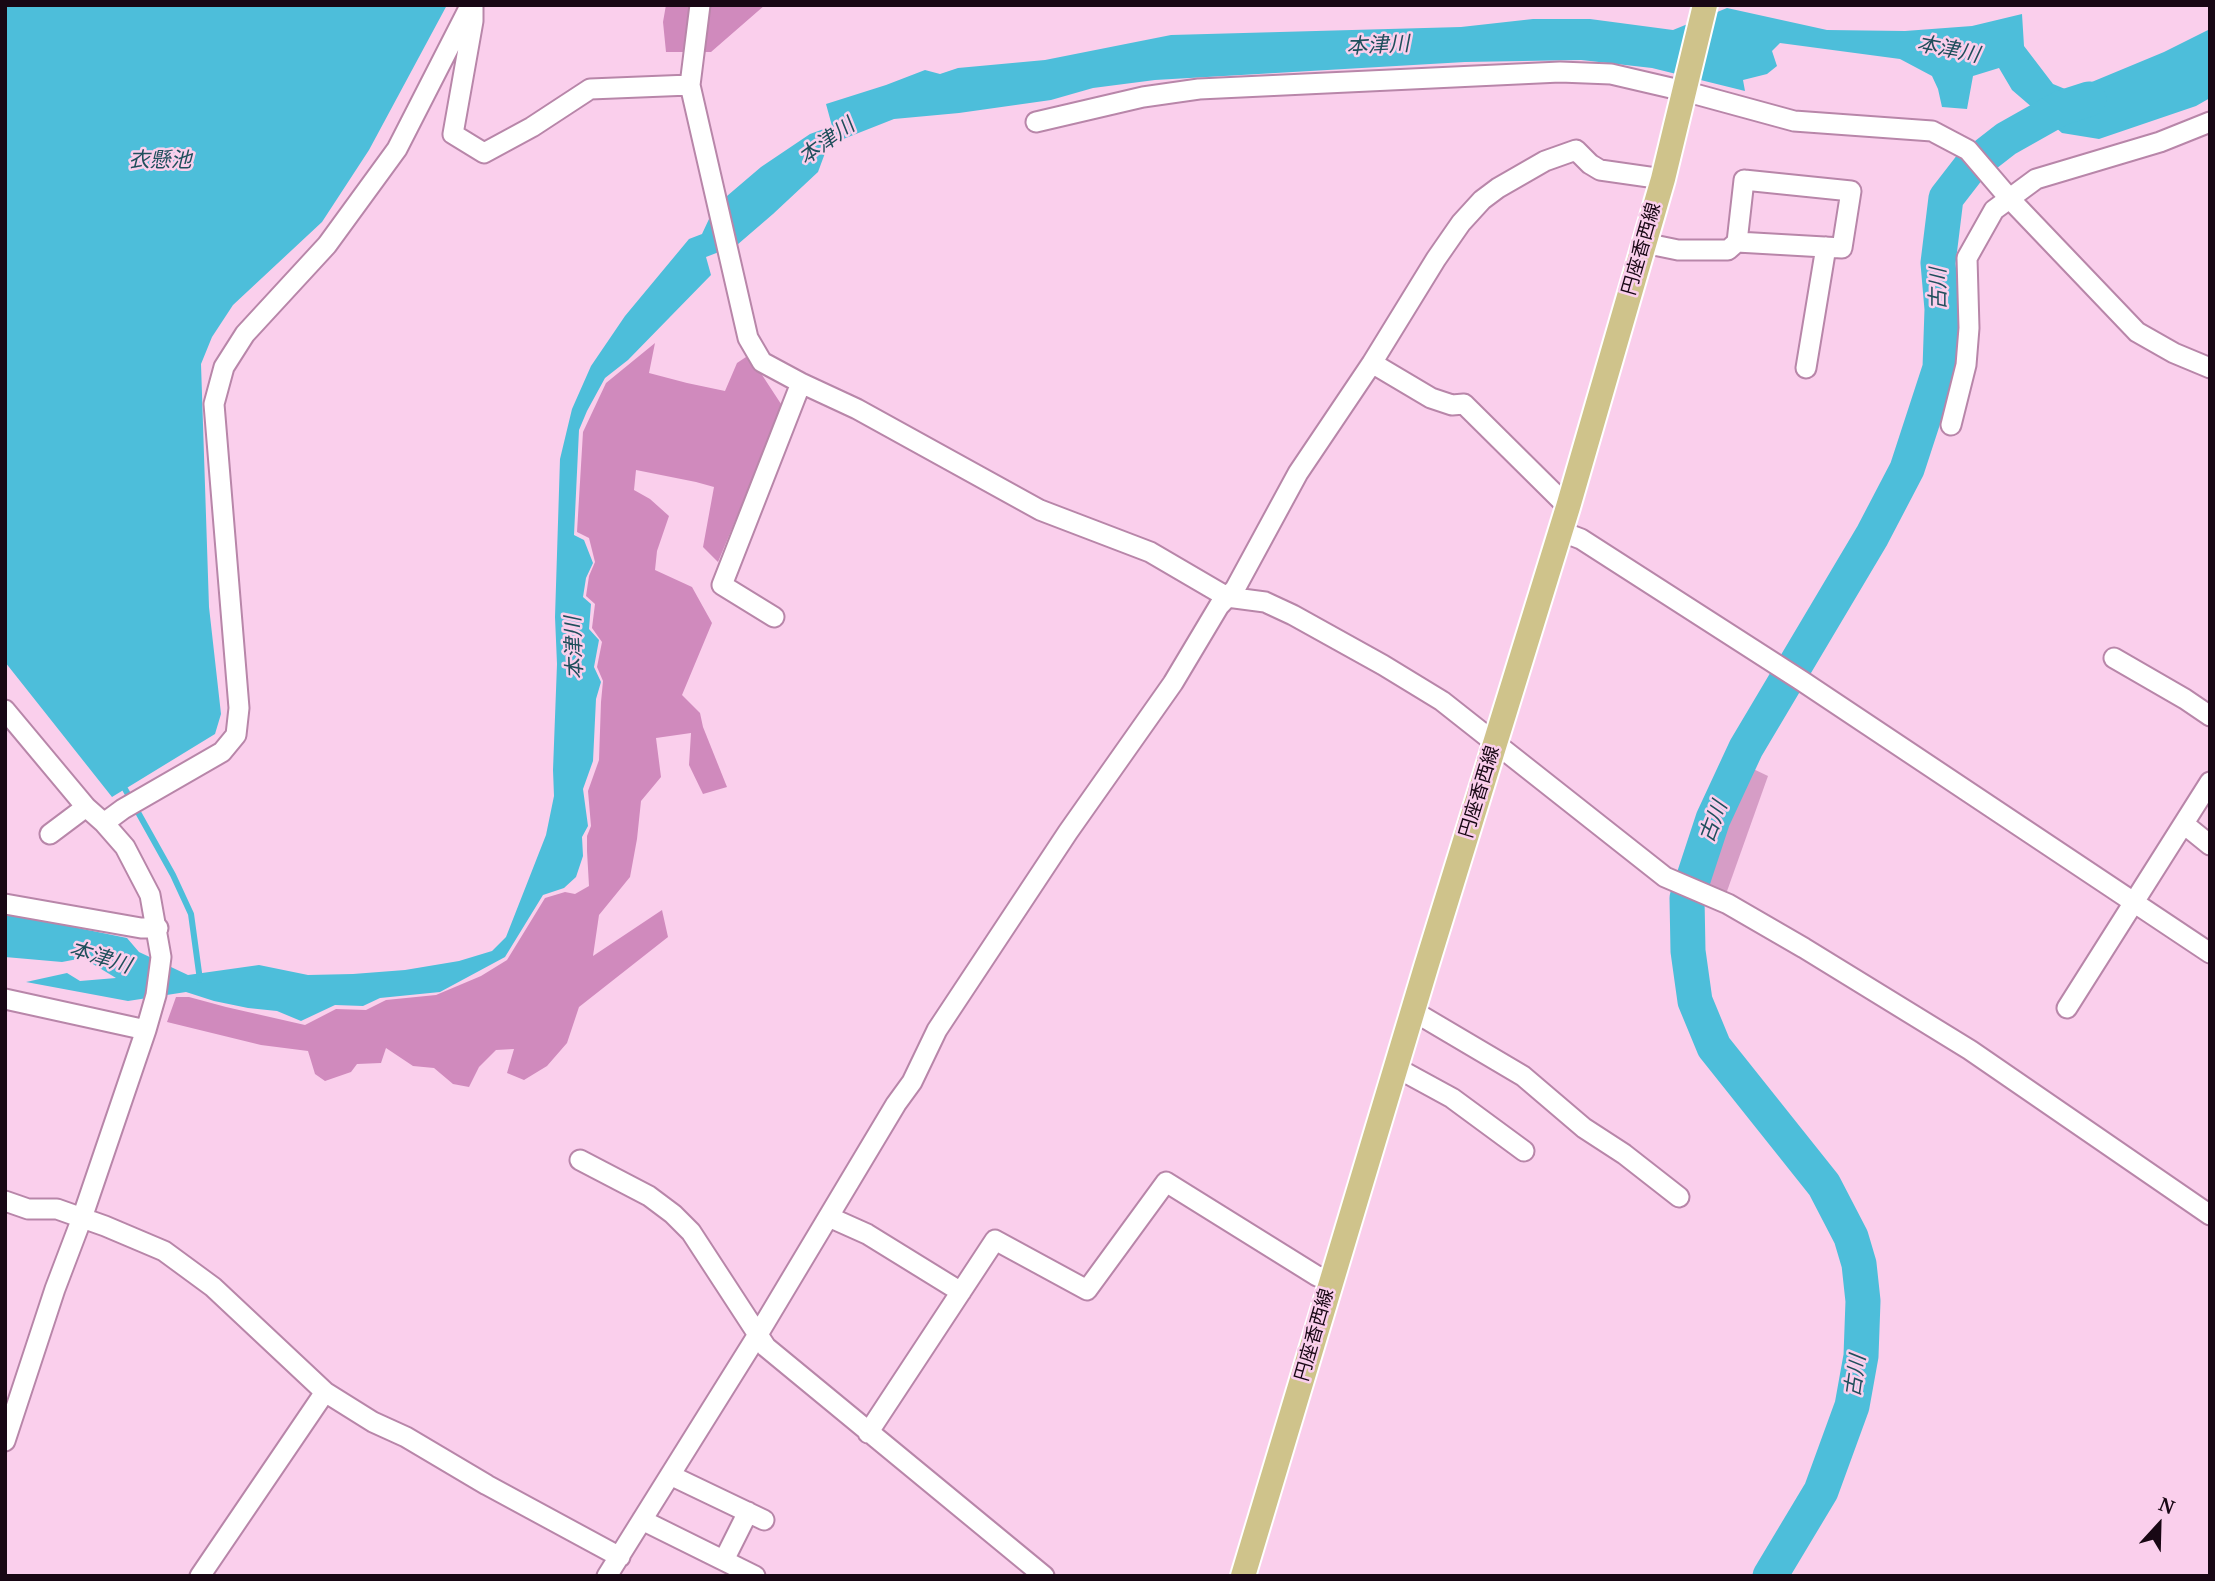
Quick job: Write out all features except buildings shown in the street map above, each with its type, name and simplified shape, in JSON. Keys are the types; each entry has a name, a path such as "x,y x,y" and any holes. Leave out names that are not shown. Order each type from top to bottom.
{"main road":[{"name":"円座香西線","path":"1247,1574 1331,1280 1568,507 1663,179 1706,5"}],"street":[{"path":"472,5 472,21 453,134 484,153 532,127 590,89 690,85"},
{"path":"104,823 123,809 222,752 236,735 239,708 214,404 224,367 245,334 327,245 397,149 472,5"},
{"path":"700,5 690,85 748,338 762,362 857,409 1040,510 1150,552 1227,597 1265,602 1383,665 1442,701 1665,877 1728,904 1804,947 1970,1050 2210,1215"},
{"path":"1035,122 1143,97 1199,89 1560,72 1611,74 1794,121 1932,131 1968,150 2137,332 2210,368"},
{"path":"1951,425 1967,352 1969,328 1966,258 1994,210 2007,195 2036,179 2160,142 2210,122"},
{"path":"607,1576 912,1082 937,1030 1172,683 1227,597 1235,589 1298,473 1461,223 1482,200 1498,188 1545,161 1576,150 1600,170 1663,179"},
{"path":"1644,243 1678,250 1728,250 1737,242 1744,180 1851,191 1842,248 1737,242"},
{"path":"1806,368 1826,247"},
{"path":"1372,363 1431,398 1452,405 1464,404 1568,507"},
{"path":"774,617 722,585 800,383"},
{"path":"1560,531 1581,539 1802,681 2210,953"},
{"path":"2114,658 2210,716"},
{"path":"5,710 86,807 125,847 150,895 161,957 156,995 147,1026 5,1441"},
{"path":"2067,1008 2210,782"},
{"path":"50,834 86,807"},
{"path":"2184,824 2210,845"},
{"path":"5,904 158,931"},
{"path":"5,999 147,1026"},
{"path":"1413,1011 1523,1076 1584,1128 1624,1154 1679,1197"},
{"path":"1397,1068 1452,1098 1524,1151"},
{"path":"580,1160 649,1196 673,1214 691,1232 766,1347 1044,1576"},
{"path":"869,1433 995,1240 1087,1290 1166,1182 1317,1276 1331,1280"},
{"path":"5,1201 28,1209 57,1209 164,1251 214,1287 325,1392 373,1422 407,1437 487,1485 620,1557"},
{"path":"830,1217 867,1234 961,1292"},
{"path":"200,1576 325,1392"},
{"path":"670,1475 756,1516 724,1560"},
{"path":"642,1520 755,1576"}],"shaded area":[{"path":"666,5 765,5 711,52 666,52 663,22"},
{"path":"655,343 649,373 725,391 737,363 749,355 783,407 718,562 703,547 714,487 636,470 634,490 650,499 669,516 657,551 655,570 692,587 712,623 682,695 700,713 727,787 703,794 689,765 691,733 656,738 661,777 641,801 630,877 599,915 593,956 662,910 668,937 579,1007 567,1043 547,1066 524,1080 507,1073 514,1049 496,1050 479,1067 469,1087 453,1084 434,1068 413,1066 386,1048 381,1063 357,1064 351,1072 325,1081 315,1074 308,1051 261,1045 167,1022 176,997 189,997 305,1025 336,1009 366,1010 386,1000 436,995 481,976 507,960 545,898 565,892 575,894 589,886 587,836 591,826 588,791 599,760 603,681 597,667 602,642 592,628 595,604 586,596 589,576 595,562 589,538 577,532 583,432 606,383"},
{"path":"1747,766 1768,776 1726,894 1699,882 1738,782"}],"water":[{"name":"衣懸池","path":"5,5 447,5 369,150 322,222 233,305 212,337 201,364 209,607 221,714 215,734 112,797 5,662"},
{"name":"本津川","path":"1727,8 1827,30 1905,31 1972,26 2022,14 2024,46 2053,84 2070,91 2164,52 2210,29 2210,98 2196,106 2099,139 2062,133 2012,90 1999,68 1973,76 1967,109 1942,107 1932,76 1900,59 1780,43 1772,51 1777,66 1767,74 1743,80 1745,91 1652,68 1581,60 1465,62 1155,80 1093,88 1051,100 894,119 828,145 818,172 773,214 737,245 706,257 711,275 628,360 605,378 587,411 579,430 574,535 584,540 593,563 586,578 583,597 591,604 589,629 599,640 594,667 601,682 596,699 593,761 583,789 588,826 582,837 583,856 576,877 564,888 543,895 505,957 440,992 380,998 363,1006 335,1005 301,1021 277,1011 214,1001 186,992 128,1001 26,982 67,973 80,981 116,978 83,958 62,962 5,957 5,913 127,938 139,952 188,975 259,965 308,975 405,970 459,961 492,951 506,937 546,835 554,796 557,664 555,617 560,459 572,409 591,366 625,316 689,239 702,234 709,219 727,196 761,167 810,134 832,126 826,104 925,70 940,74 958,68 1045,60 1171,35 1461,27 1533,19 1590,19 1673,30"}],"waterway":[{"name":"古川","path":"1770,1576 1821,1491 1852,1406 1861,1356 1863,1301 1859,1264 1851,1237 1824,1185 1714,1047 1695,1001 1688,951 1687,898 1713,819 1746,748 1872,536 1907,469 1940,368 1942,309 1938,263 1946,198 1970,167 2006,139 2061,108 2089,99"},
{"path":"125,789 173,875 191,914 200,980"}]}
